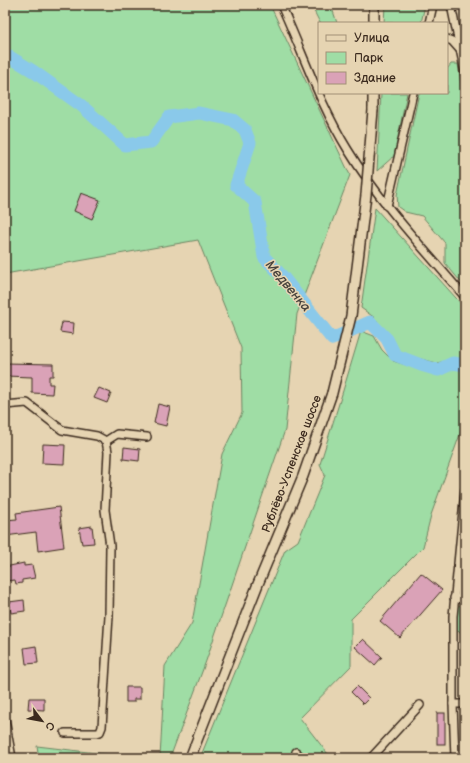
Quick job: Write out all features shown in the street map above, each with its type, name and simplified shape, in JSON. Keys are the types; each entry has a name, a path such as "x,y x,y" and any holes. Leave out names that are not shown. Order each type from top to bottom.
{"main road":[{"path":"374,5 374,22"},
{"name":"Рублёво-Успенское шоссе","path":"190,758 258,584 303,476 332,393 351,316 366,195 373,94"}],"street":[{"path":"280,5 318,91"},
{"path":"429,22 433,5"},
{"path":"451,5 465,72"},
{"path":"448,39 457,46 462,54"},
{"path":"319,94 348,150 387,206 465,297"},
{"path":"387,206 413,94"},
{"path":"5,405 27,403 62,430 97,436 106,441"},
{"path":"106,441 117,434 147,437"},
{"path":"65,733 97,733 100,732 102,727 109,616 110,554 104,510 108,452 106,441"},
{"path":"455,758 453,704 454,598 465,490"},
{"path":"454,598 465,599"},
{"path":"453,704 465,704"},
{"path":"371,758 420,705"},
{"path":"5,720 12,758"},
{"path":"296,752 302,758"}],"green space":[{"path":"12,5 270,5 350,175 297,314 285,430 206,661 170,758 160,758 165,666 192,623 222,454 242,413 241,348 198,240 5,274 5,11"},
{"path":"311,5 331,5 337,22 320,22"},
{"path":"385,5 425,5 421,22 384,22"},
{"path":"451,64 458,64 465,113 465,287 445,263 445,243 422,216 405,212 398,207 397,195 419,94 448,94 448,68"},
{"path":"381,94 407,94 394,156 377,171"},
{"path":"375,208 465,308 465,361 454,359 437,363 401,354 375,318 361,308"},
{"path":"361,331 374,336 382,350 393,361 438,375 455,368 464,371 463,426 431,515 423,547 351,619 351,666 300,718 331,758 200,758 285,550 298,541 325,475 320,464"},
{"path":"464,602 465,634 462,634 457,629 458,607"},
{"path":"37,746 138,758 39,758"}],"building":[{"path":"81,193 100,200 92,219 74,211"},
{"path":"62,322 74,323 73,334 60,332"},
{"path":"5,363 53,364 53,376 49,376 49,384 53,384 52,394 32,393 32,377 5,376"},
{"path":"99,388 111,393 107,403 94,398"},
{"path":"158,404 170,407 166,426 154,423"},
{"path":"43,444 65,445 64,464 42,463"},
{"path":"124,447 140,449 139,461 123,459"},
{"path":"59,507 64,547 38,551 36,532 5,536 5,520 17,519 16,513"},
{"path":"92,526 94,543 82,544 79,528"},
{"path":"24,563 24,566 32,565 35,578 22,580 22,583 16,584 15,580 5,581 5,567"},
{"path":"421,573 442,590 400,638 380,621"},
{"path":"24,600 25,611 11,613 9,602"},
{"path":"363,639 382,657 375,665 355,647"},
{"path":"36,646 38,663 26,664 24,648"},
{"path":"357,686 369,698 363,704 351,692"},
{"path":"126,687 140,687 140,699 134,699 134,702 126,702"},
{"path":"29,698 44,698 44,710 28,709"},
{"path":"437,713 445,713 445,744 437,744"}],"waterway":[{"name":"Медвенка","path":"5,54 33,71 82,106 125,145 151,142 169,117 199,113 233,120 245,130 250,143 236,185 255,202 264,257 283,277 332,339 370,322 387,339 395,355 438,370 453,363 465,365"}]}
